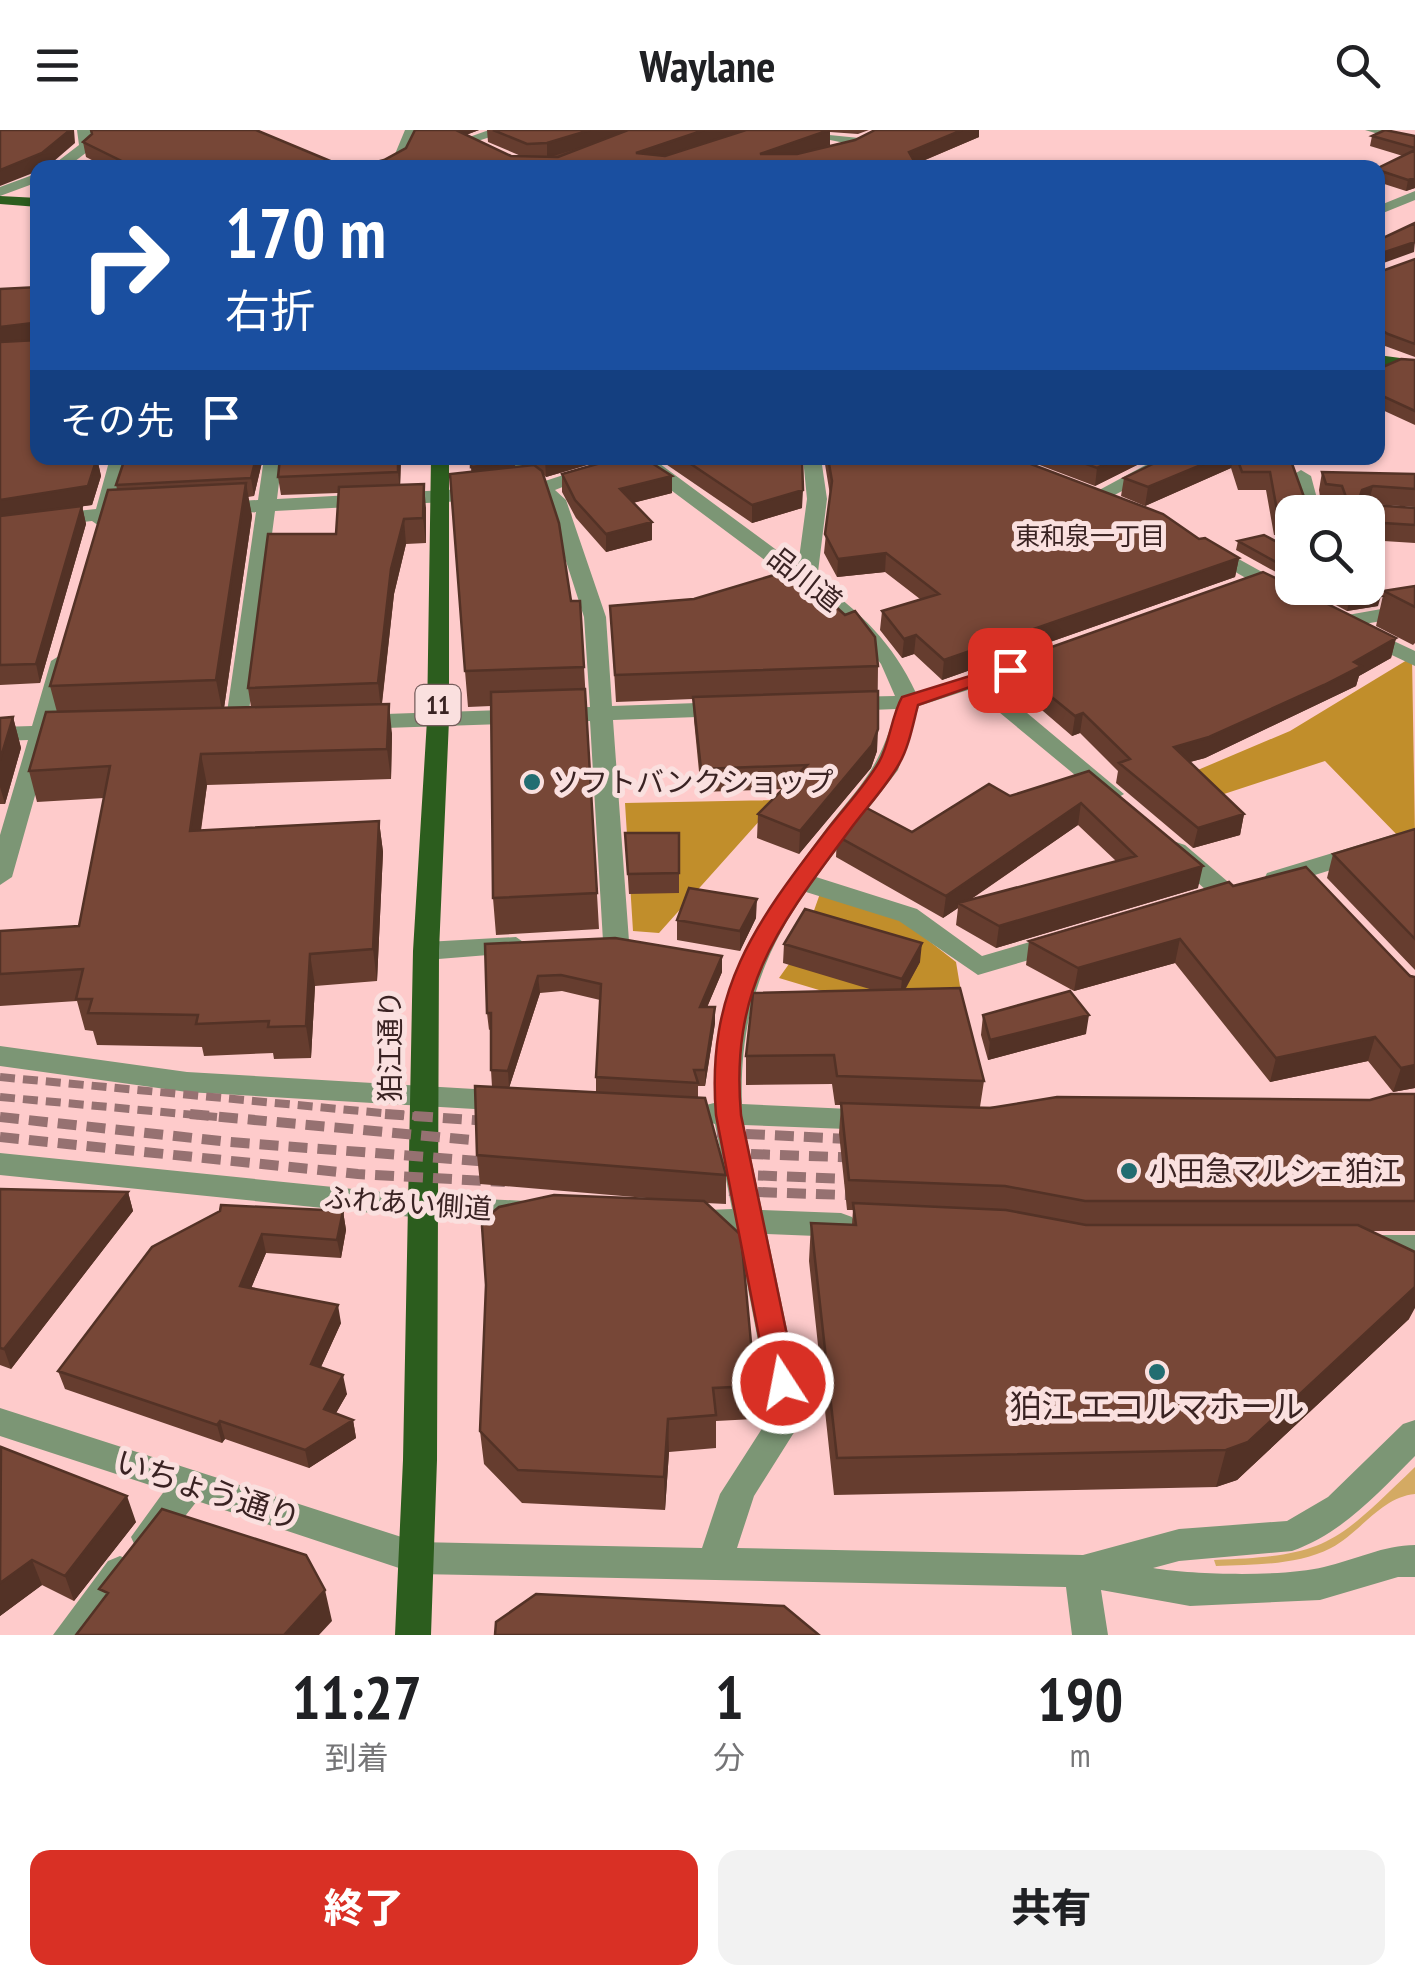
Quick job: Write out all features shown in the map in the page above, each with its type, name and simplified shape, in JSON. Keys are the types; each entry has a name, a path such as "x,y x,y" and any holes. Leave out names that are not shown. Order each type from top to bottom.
{"main road":[{"path":"1,202 30,203"},
{"path":"1385,360 1415,364"},
{"name":"狛江通り","path":"413,1635 426,951 438,720 440,465"}],"street":[{"path":"67,160 86,146 82,130"},
{"path":"395,160 401,157 412,130"},
{"path":"495,154 465,141 505,130"},
{"path":"786,130 856,148"},
{"path":"821,152 856,148 892,130"},
{"path":"1372,130 1415,141"},
{"path":"1,202 30,182"},
{"path":"1385,208 1415,196"},
{"path":"94,549 117,465"},
{"path":"235,726 272,465"},
{"path":"515,465 556,500 594,617 616,943"},
{"path":"204,508 438,498 544,487 614,465"},
{"name":"品川道","path":"629,465 808,579 856,619 891,662 909,702"},
{"path":"808,579 816,499 813,465"},
{"path":"1130,508 1092,492 1159,465"},
{"path":"1301,476 1306,495"},
{"path":"0,525 104,512 164,510"},
{"path":"1192,538 1260,580 1415,659"},
{"path":"1226,591 1260,580"},
{"path":"1326,614 1415,609"},
{"path":"0,877 4,852 68,641"},
{"path":"813,706 909,702 1044,658"},
{"path":"974,682 1128,808"},
{"path":"719,1565 717,1542 724,1518 789,1415 728,1115 725,1075 739,964 890,762 909,702"},
{"path":"328,723 756,708"},
{"path":"0,734 100,730"},
{"path":"1155,832 1225,893"},
{"path":"1192,904 1411,843"},
{"path":"1302,872 1327,898"},
{"path":"799,882 842,891 908,915 978,966 1092,934"},
{"path":"426,951 542,945"},
{"path":"0,1056 187,1082 543,1103"},
{"path":"682,1111 894,1121"},
{"name":"ふれあい側道","path":"0,1164 422,1208 558,1213"},
{"path":"655,1217 867,1226"},
{"path":"1336,1247 1415,1246"},
{"name":"いちょう通り","path":"9,1433 190,1484 417,1558 1081,1571"},
{"path":"1081,1571 1179,1545 1292,1536 1340,1508 1415,1434"},
{"path":"70,1635 190,1484"},
{"path":"1081,1571 1190,1590 1320,1584 1398,1561 1415,1561"},
{"path":"1081,1571 1090,1635"}],"shaded area":[{"path":"1412,657 1415,836 1402,840 1325,761 1224,794 1193,772 1290,731"},
{"path":"778,800 659,933 633,931 625,803"},
{"path":"822,888 902,920 956,962 964,1010 829,993 779,978 801,947"},
{"path":"1415,1467 1415,1494 1381,1508 1331,1548 1289,1561 1216,1566 1214,1560 1282,1555 1327,1541 1366,1513"}],"building":[{"path":"0,130 70,130 42,153 0,170"},
{"path":"91,130 256,130 328,160 120,160 83,142 92,134"},
{"path":"415,130 456,130 511,156 558,157 628,130 704,130 636,153 665,156 746,130 829,130 760,154 797,154 855,140 875,130 962,130 909,152 914,160 384,160 406,148"},
{"path":"493,130 590,130 547,143 527,144"},
{"path":"1385,130 1415,136 1415,148 1372,136"},
{"path":"1415,150 1415,178 1408,180 1385,172 1385,165"},
{"path":"1415,223 1415,242 1385,252 1385,237"},
{"path":"1415,259 1415,344 1385,332 1385,270"},
{"path":"30,287 30,323 0,327 0,289"},
{"path":"30,340 30,465 95,465 88,486 0,500 0,342"},
{"path":"1401,359 1415,360 1415,411 1385,397 1385,366"},
{"path":"123,465 254,465 251,478 116,485"},
{"path":"279,465 398,465 398,472 278,477"},
{"path":"534,465 542,471 559,523 571,601 580,601 584,667 465,671 450,474"},
{"path":"594,465 655,465 672,476 620,489 652,522 606,534 575,500 562,474"},
{"path":"692,465 802,465 803,490 752,505"},
{"path":"829,465 1034,465 1163,514 1199,539 1205,538 1239,558 944,660 916,635 904,639 882,611 939,594 886,553 838,559 825,534 832,481"},
{"path":"1151,465 1201,465 1148,487 1124,478"},
{"path":"1240,465 1293,465 1303,495 1275,495 1275,500 1270,472 1242,472"},
{"path":"1322,472 1415,474 1415,489 1373,486 1362,490 1360,495 1345,495 1342,486 1326,484"},
{"path":"246,483 216,680 50,686 108,490"},
{"path":"424,484 423,518 404,519 391,569 378,683 248,688 268,534 336,534 339,487"},
{"path":"82,506 36,664 0,665 0,516"},
{"path":"1385,506 1415,508 1415,525 1385,523"},
{"path":"1264,535 1275,541 1275,562 1238,541"},
{"path":"794,569 845,615 855,611 875,637 878,666 615,675 610,606 694,599"},
{"path":"1263,572 1275,578 1275,605 1330,605 1396,638 1354,662 1361,666 1324,685 1209,737 1174,747 1244,814 1198,828 1119,763 1130,759 1083,713 1075,716 1038,686 1030,689 1001,665"},
{"path":"1415,586 1415,607 1385,592"},
{"path":"585,689 597,893 493,898 491,692"},
{"path":"878,691 878,729 872,745 800,831 758,814 807,765 701,769 693,697"},
{"path":"389,704 387,749 201,754 190,831 379,821 373,949 310,954 306,1026 268,1027 269,1021 196,1024 198,1015 88,1013 92,999 76,999 83,969 0,974 0,931 79,926 110,766 29,771 46,712"},
{"path":"13,717 0,760 0,718"},
{"path":"1089,771 1203,866 999,926 958,903 1136,856 1081,803 946,896 837,836 861,805 912,832 989,784 1010,796"},
{"path":"1415,829 1415,939 1333,854"},
{"path":"625,833 679,833 679,873 628,874"},
{"path":"1306,867 1415,977 1415,1065 1401,1068 1375,1037 1276,1058 1180,939 1078,968 1029,941 1229,882 1233,886"},
{"path":"689,888 757,899 740,931 677,920"},
{"path":"805,909 922,943 902,979 784,944"},
{"path":"615,938 722,956 700,1007 715,1007 705,1070 694,1070 698,1083 596,1077 601,984 561,975 538,976 508,1071 491,1070 485,944"},
{"path":"960,988 984,1081 837,1076 834,1055 746,1056 753,993"},
{"path":"1070,991 1089,1015 990,1040 983,1015"},
{"path":"475,1086 705,1098 726,1175 477,1155"},
{"name":"小田急マルシェ狛江","path":"1391,1094 1415,1094 1415,1201 1085,1201 1005,1186 849,1180 841,1103 990,1108 1057,1097 1370,1100"},
{"path":"0,1189 128,1192 4,1349 0,1348"},
{"path":"554,1195 704,1201 741,1235 755,1386 713,1388 716,1415 668,1419 664,1477 518,1470 480,1431 486,1285 482,1226 499,1207"},
{"path":"853,1203 1006,1210 1086,1225 1358,1225 1415,1252 1415,1287 1248,1442 1226,1450 837,1458 811,1223 856,1225"},
{"path":"221,1205 343,1211 337,1240 262,1234 240,1286 338,1305 311,1364 343,1375 324,1409 353,1420 305,1450 58,1371 152,1247 220,1211"},
{"path":"1,1447 127,1496 65,1576 32,1560 0,1583"},
{"path":"162,1509 306,1555 325,1590 284,1635 76,1635 108,1593 99,1589"},
{"path":"536,1594 784,1606 819,1635 495,1635 496,1622"}],"railway":[{"path":"0,1077 411,1116"},
{"path":"0,1097 217,1117"},
{"path":"190,1114 503,1143"},
{"path":"385,1114 411,1116"},
{"path":"411,1116 503,1122"},
{"path":"411,1116 424,1117"},
{"path":"0,1117 230,1142 505,1163"},
{"path":"688,1131 868,1140"},
{"path":"0,1137 358,1174 505,1182"},
{"path":"693,1152 868,1158"},
{"path":"700,1173 870,1180"},
{"path":"700,1190 875,1196"}],"place":[{"name":"ソフトバンクショップ","path":"532,782"},
{"name":"小田急マルシェ狛江","path":"1129,1171"},
{"name":"狛江 エコルマホール","path":"1157,1372"}],"district":[{"name":"東和泉一丁目","path":"1090,536"}],"route":[{"path":"783,1383 728,1115 725,1075 731,1016 748,966 799,882 890,762 909,702 1010,670"}]}
